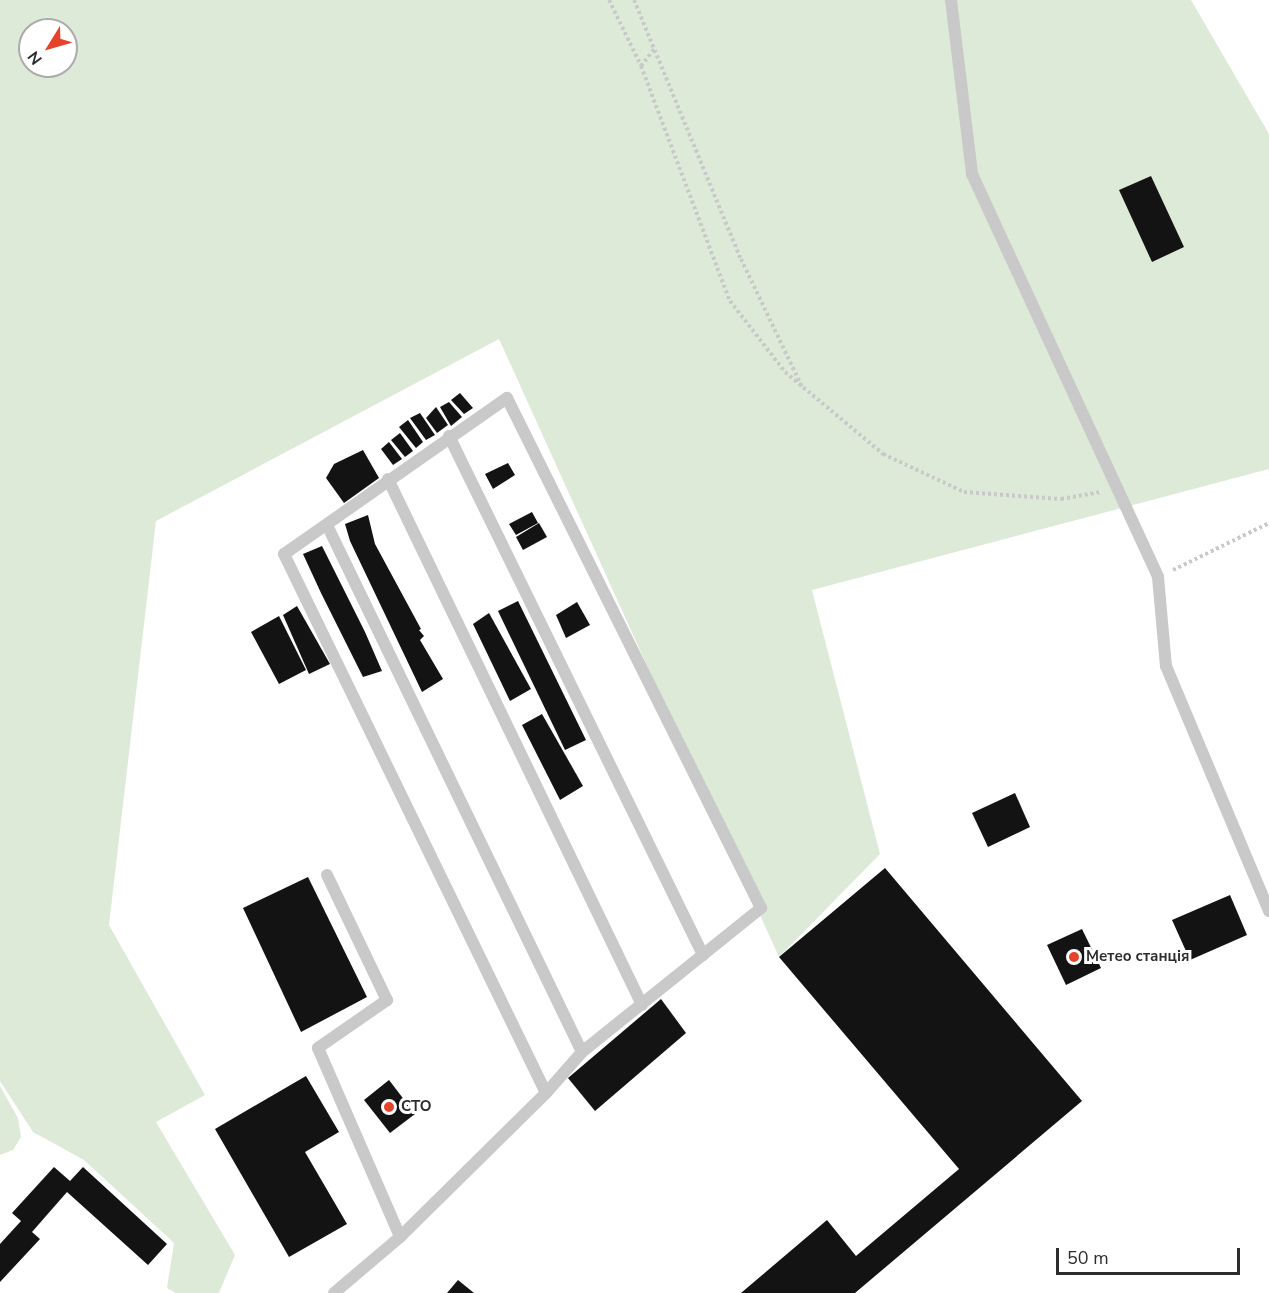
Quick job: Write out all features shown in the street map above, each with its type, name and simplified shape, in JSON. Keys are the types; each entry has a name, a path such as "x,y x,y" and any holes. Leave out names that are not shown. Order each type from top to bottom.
{"lane":[{"path":"951,0 972,174 1121,489 1158,578 1166,666 1269,911"},
{"path":"334,1293 400,1237 546,1093 582,1052 761,908 507,398 449,436 284,554 546,1093"},
{"path":"449,436 703,955"},
{"path":"388,479 642,1005"},
{"path":"327,525 582,1052"},
{"path":"327,875 387,1000 318,1048 400,1237"}],"path":[{"path":"609,0 641,66 730,301 804,390 883,454 964,492 1061,499 1121,489"},
{"path":"634,0 741,259 804,390"},
{"path":"641,66 655,48"},
{"path":"1158,578 1269,523"}],"green space":[{"path":"0,0 1191,0 1269,134 1269,469 812,590 880,854 779,957 499,339 156,521 109,925 205,1095 156,1122 235,1255 219,1293 176,1293 167,1288 174,1243 84,1160 33,1132 0,1081"},
{"path":"0,1086 18,1118 21,1137 13,1150 0,1155"}],"building":[{"path":"1151,176 1184,247 1152,262 1119,190"},
{"path":"460,393 473,408 464,414 451,400"},
{"path":"449,402 462,417 451,426 440,407"},
{"path":"436,407 448,425 437,433 426,418"},
{"path":"420,413 435,435 426,440 410,418"},
{"path":"408,420 423,442 416,448 399,427"},
{"path":"400,433 413,451 405,457 391,440"},
{"path":"389,442 402,459 393,465 381,449"},
{"path":"363,450 379,478 344,503 326,478 334,464"},
{"path":"508,463 515,475 493,489 485,474"},
{"path":"532,512 538,523 516,535 509,524"},
{"path":"368,515 375,544 421,629 419,630 424,636 420,640 443,679 422,692 350,541 345,524"},
{"path":"539,523 547,537 523,550 516,537"},
{"path":"322,546 382,671 363,677 321,593 303,554"},
{"path":"518,601 586,740 565,750 498,611"},
{"path":"577,602 590,625 566,638 556,615"},
{"path":"297,606 330,664 309,674 283,615"},
{"path":"489,613 531,689 510,701 473,624"},
{"path":"279,616 306,670 279,684 251,632"},
{"path":"542,714 583,786 560,800 522,725"},
{"path":"1015,793 1030,827 988,847 972,813"},
{"path":"885,868 1082,1101 855,1293 741,1293 827,1220 856,1256 959,1169 779,957"},
{"path":"308,877 367,997 301,1032 243,908"},
{"path":"1230,895 1247,935 1190,960 1172,920"},
{"name":"Метео станція","path":"1082,929 1101,968 1066,985 1047,945"},
{"path":"661,999 686,1033 595,1111 568,1078"},
{"path":"306,1076 339,1132 305,1152 347,1224 289,1257 215,1129"},
{"name":"СТО","path":"389,1080 415,1114 390,1133 364,1100"},
{"path":"54,1167 70,1181 83,1167 167,1244 148,1265 67,1192 32,1232 40,1239 0,1282 0,1244 21,1221 12,1213"},
{"path":"458,1280 474,1293 447,1293"}],"place":[{"name":"Метео станція","path":"1074,957"},
{"name":"СТО","path":"389,1107"}]}
